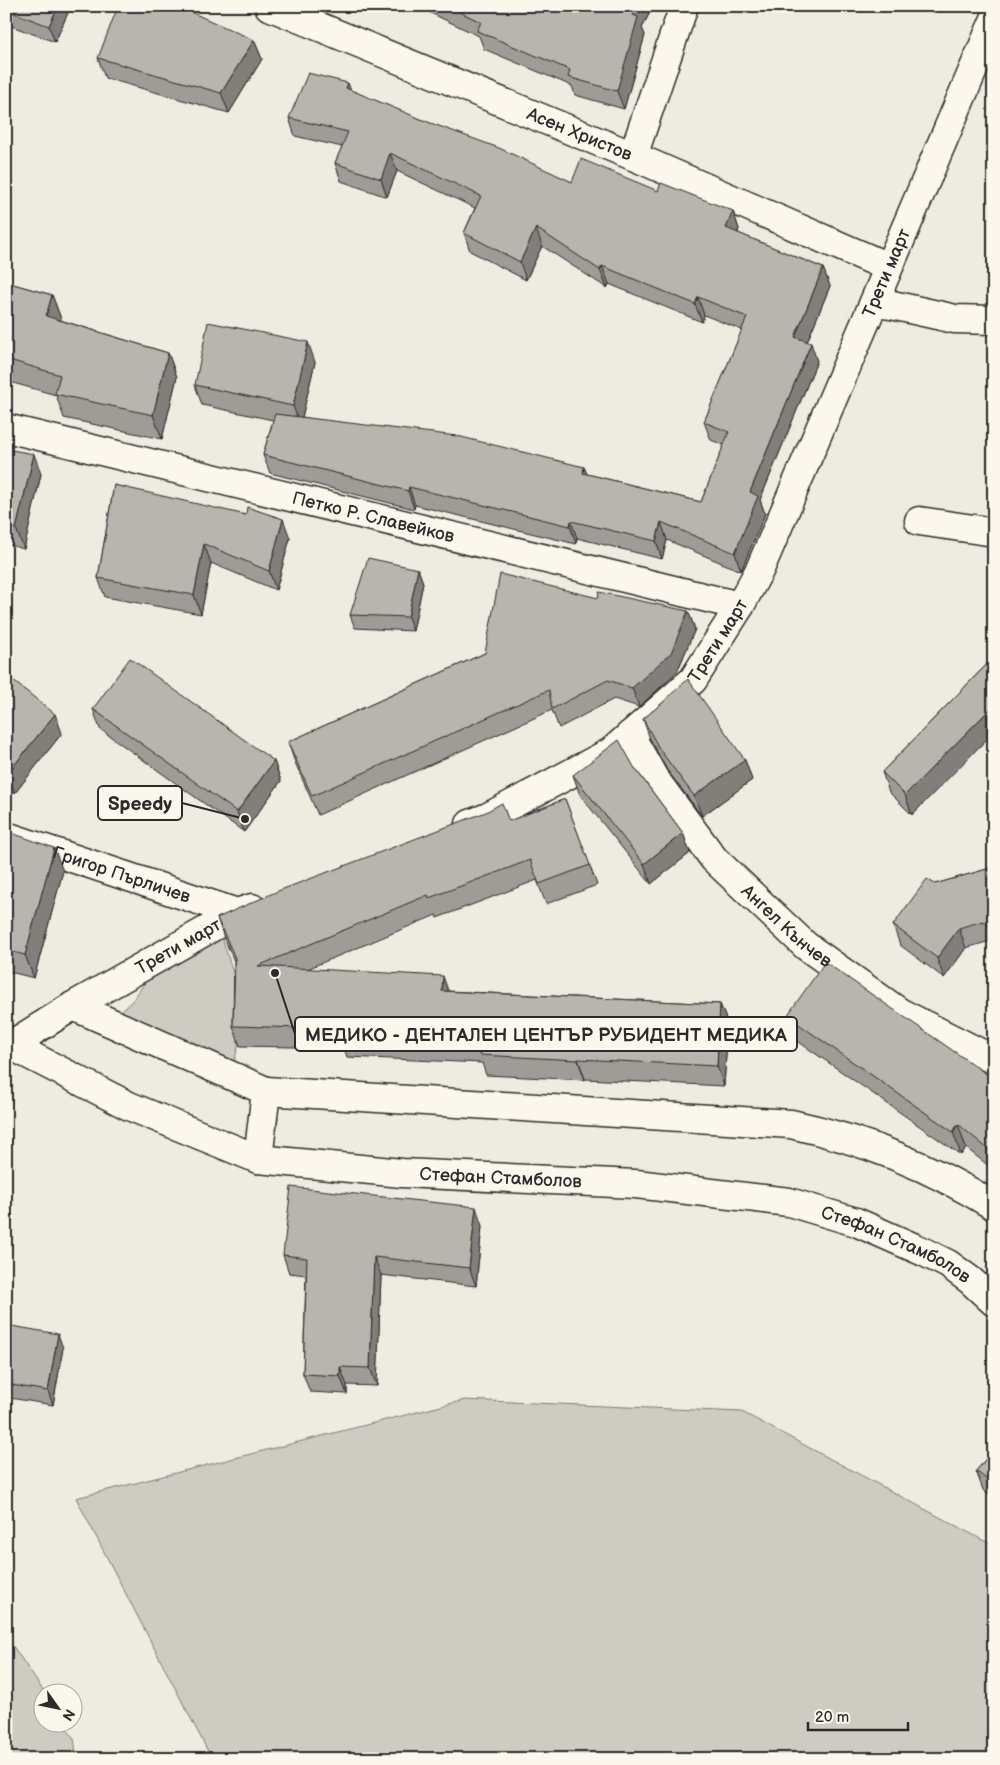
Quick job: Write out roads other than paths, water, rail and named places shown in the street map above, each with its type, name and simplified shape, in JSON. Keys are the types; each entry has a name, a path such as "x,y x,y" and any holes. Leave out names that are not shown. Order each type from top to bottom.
{"street":[{"name":"Асен Христов","path":"269,6 633,156 888,267"},
{"path":"633,156 684,6"},
{"name":"Трети март","path":"444,834 488,817 611,752 694,680 740,606 760,569 994,21"},
{"path":"874,304 892,305 955,318 994,320"},
{"name":"Петко Р. Славейков","path":"6,428 740,606"},
{"path":"918,521 994,532"},
{"name":"Ангел Кънчев","path":"630,735 654,778 714,859 806,946 899,1012 994,1060"},
{"name":"Григор Пърличев","path":"6,836 237,914"},
{"name":"Трети март","path":"8,1045 73,1006 237,914 274,900"},
{"path":"73,1006 266,1091 791,1124 873,1147 907,1160 938,1173 994,1206"},
{"name":"Стефан Стамболов","path":"8,1045 129,1106 258,1159 402,1174 636,1184 788,1202 856,1222 924,1252 948,1264 970,1280 994,1302"},
{"path":"258,1159 266,1091"}],"place":[{"name":"Speedy","path":"245,819"},
{"name":"МЕДИКО - ДЕНТАЛЕН ЦЕНТЪР РУБИДЕНТ МЕДИКА","path":"275,973"}]}
